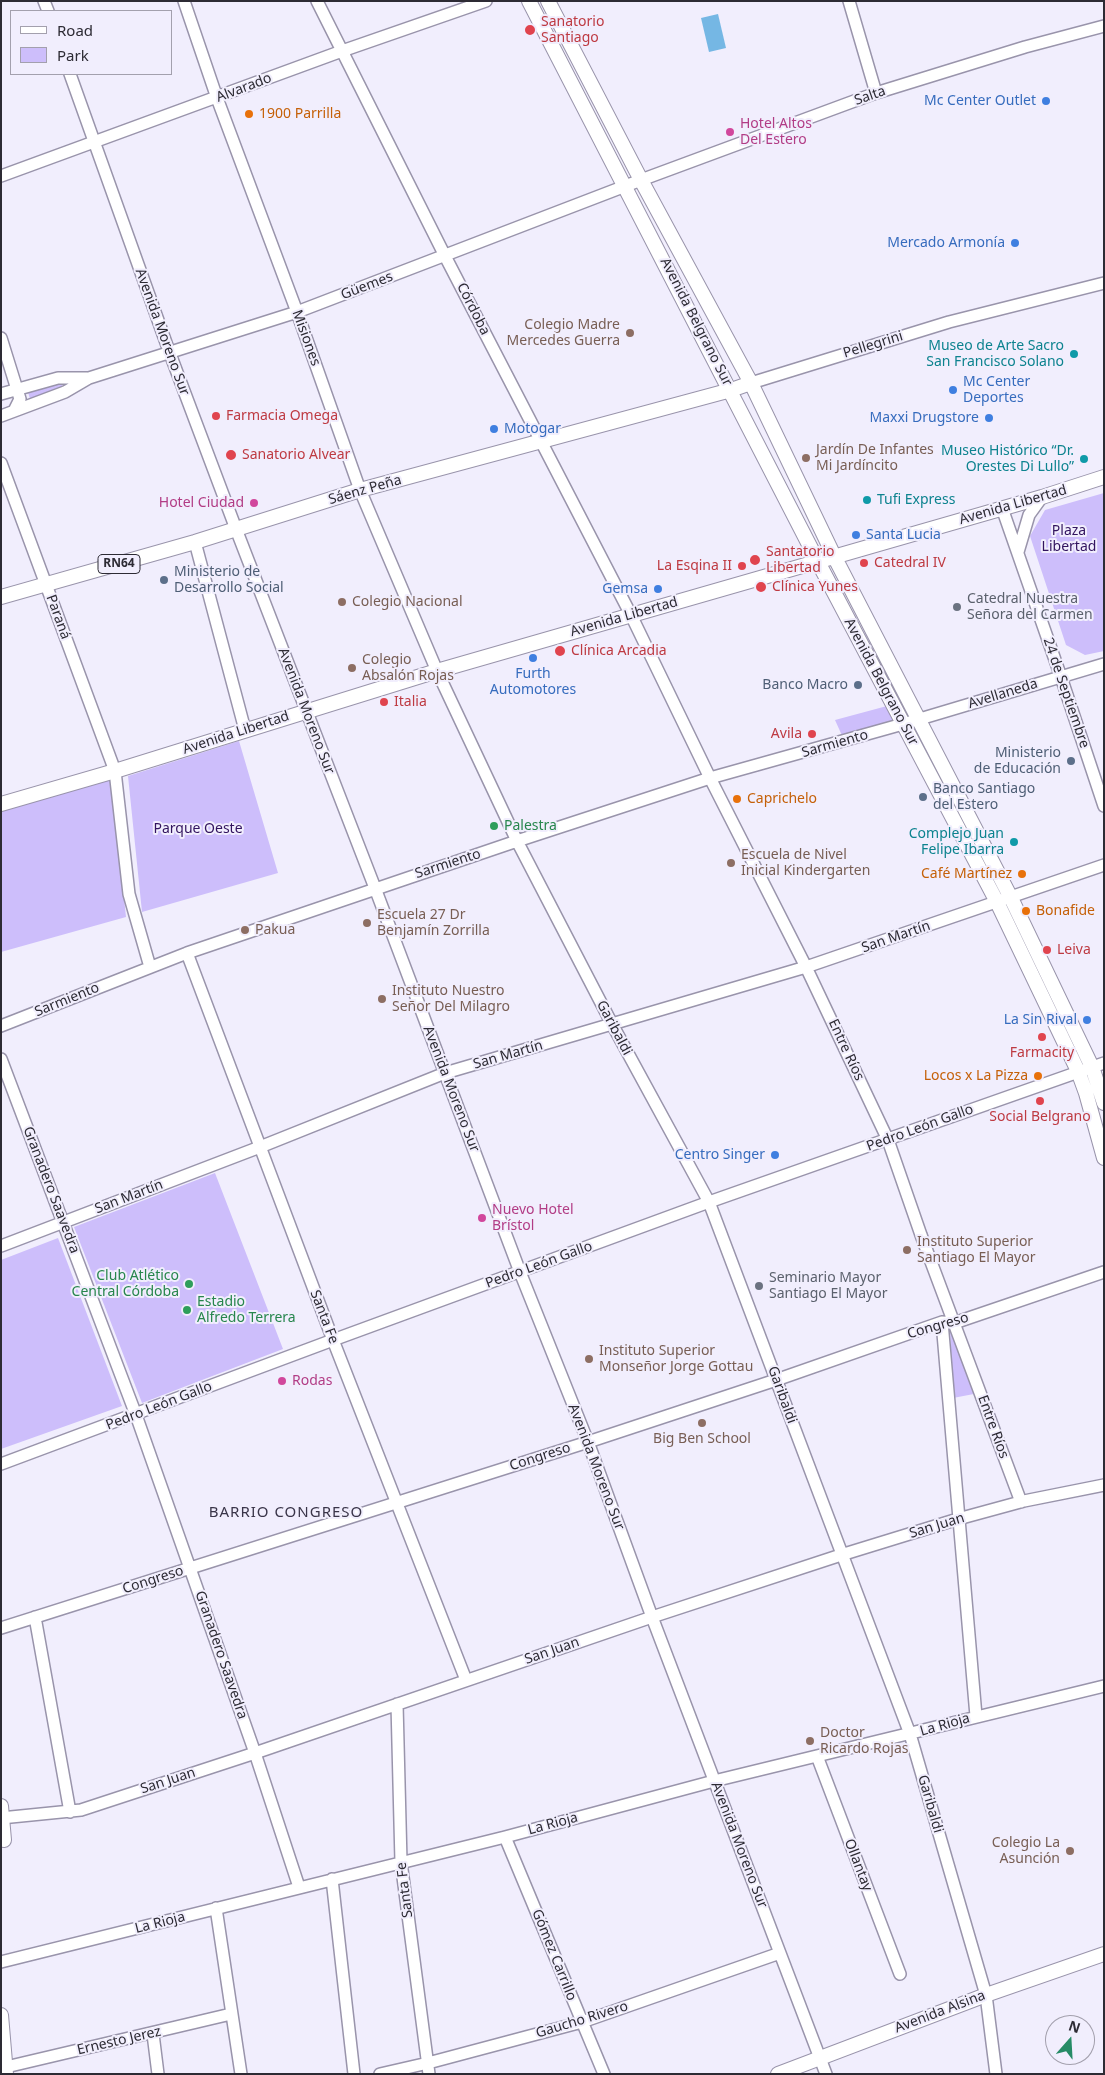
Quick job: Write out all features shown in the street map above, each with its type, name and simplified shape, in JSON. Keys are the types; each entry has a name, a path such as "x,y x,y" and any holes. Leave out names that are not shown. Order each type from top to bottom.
{"main road":[{"name":"Avenida Belgrano Sur","path":"529,1 817,560 997,902 1078,1071 1104,1158"},
{"name":"Avenida Belgrano Sur","path":"548,1 641,180 751,383 834,556 1098,1065 1104,1103"},
{"name":"Pellegrini","path":"731,390 751,383"},
{"name":"Sáenz Peña","path":"1,597 195,542 360,490 731,390"},
{"name":"Avenida Libertad","path":"1,804 115,771 305,710 1104,478"},
{"path":"2,1814 3,1840"},
{"name":"Avenida Alsina","path":"778,2074 986,1995 1104,1954"},
{"path":"1,2015 6,2070"}],"street":[{"name":"Misiones","path":"184,1 217,98 297,312 360,490 437,671"},
{"name":"Córdoba","path":"317,1 445,256 631,615"},
{"name":"Alvarado","path":"1,176 342,51 486,1"},
{"path":"849,1 876,93"},
{"name":"Salta","path":"641,180 876,93 1025,47 1104,26"},
{"name":"Avenida Moreno Sur","path":"70,75 169,351 236,529 375,888 520,1272 588,1442 652,1617 826,2074"},
{"name":"Güemes","path":"1,416 65,392 89,378 169,351 297,312 641,180"},
{"name":"Pellegrini","path":"751,383 949,322 1104,283"},
{"path":"1,338 20,399 14,412"},
{"name":"Güemes","path":"1,394 58,378 89,378"},
{"name":"Paraná","path":"1,463 115,771"},
{"path":"1018,552 1029,515 1042,497"},
{"name":"24 de Septiembre","path":"1002,508 1104,806"},
{"path":"195,542 244,730"},
{"name":"Entre Ríos","path":"631,615 710,778 806,967 888,1140 1021,1502"},
{"name":"Avellaneda","path":"903,724 1104,664"},
{"name":"Garibaldi","path":"437,671 517,841 612,1024 709,1202 910,1734 986,1995 996,2074"},
{"name":"Sarmiento","path":"1,1026 187,953 375,888 710,778 903,724"},
{"path":"115,771 129,894 150,967"},
{"name":"San Martín","path":"1,1246 260,1147 445,1073 806,967 1104,865"},
{"name":"Santa Fe","path":"187,953 333,1340 466,1680"},
{"name":"Granadero Saavedra","path":"1,1059 136,1415 255,1753 299,1887"},
{"name":"Pedro León Gallo","path":"1,1464 709,1202 1098,1065"},
{"name":"Congreso","path":"1,1628 588,1442 776,1380 942,1322 954,1323 1104,1272"},
{"path":"942,1322 976,1716"},
{"name":"San Juan","path":"2,1814 70,1812 255,1753 652,1617 841,1555 1021,1502 1104,1485"},
{"path":"35,1617 70,1812"},
{"name":"La Rioja","path":"1,1962 505,1837 714,1780 1104,1686"},
{"name":"Santa Fe","path":"397,1704 401,1862 428,2068"},
{"name":"Ollantay","path":"817,1756 900,1974"},
{"name":"Gómez Carrillo","path":"505,1837 604,2074"},
{"path":"332,1879 354,2074"},
{"path":"216,1908 241,2074"},
{"name":"Gaucho Rivero","path":"380,2074 428,2068 582,2022 780,1953"},
{"name":"Ernesto Jerez","path":"6,2070 231,2014"},
{"path":"153,2034 158,2074"}],"green space":[{"path":"59,383 62,384 62,387 30,399 28,392"},
{"name":"Plaza Libertad","path":"1104,493 1104,651 1085,655 1066,645 1030,536 1045,510"},
{"path":"887,706 897,725 844,740 835,720"},
{"name":"Parque Oeste","path":"239,741 278,873 142,912 128,776"},
{"path":"111,776 126,917 1,952 1,807"},
{"name":"Estadio Alfredo Terrera","path":"215,1173 283,1349 142,1403 74,1227"},
{"path":"58,1238 122,1406 1,1449 1,1260"},
{"path":"955,1329 979,1393 953,1398 950,1331"}],"water":[{"path":"718,14 726,48 709,52 701,18"}],"place":[{"name":"Sanatorio Santiago","path":"530,30"},
{"name":"Mc Center Outlet","path":"1046,101"},
{"name":"1900 Parrilla","path":"249,114"},
{"name":"Hotel Altos Del Estero","path":"730,132"},
{"name":"Mercado Armonía","path":"1015,243"},
{"name":"Colegio Madre Mercedes Guerra","path":"630,333"},
{"name":"Museo de Arte Sacro San Francisco Solano","path":"1074,354"},
{"name":"Mc Center Deportes","path":"953,390"},
{"name":"Farmacia Omega","path":"216,416"},
{"name":"Maxxi Drugstore","path":"989,418"},
{"name":"Motogar","path":"494,429"},
{"name":"Sanatorio Alvear","path":"231,455"},
{"name":"Jardín De Infantes Mi Jardíncito","path":"806,458"},
{"name":"Museo Histórico “Dr. Orestes Di Lullo”","path":"1084,459"},
{"name":"Tufi Express","path":"867,500"},
{"name":"Hotel Ciudad","path":"254,503"},
{"name":"Santa Lucia","path":"856,535"},
{"name":"Santatorio Libertad","path":"755,560"},
{"name":"Catedral IV","path":"864,563"},
{"name":"La Esqina II","path":"742,566"},
{"name":"Ministerio de Desarrollo Social","path":"164,580"},
{"name":"Clínica Yunes","path":"761,587"},
{"name":"Gemsa","path":"658,589"},
{"name":"Colegio Nacional","path":"342,602"},
{"name":"Catedral Nuestra Señora del Carmen","path":"957,607"},
{"name":"Clínica Arcadia","path":"560,651"},
{"name":"Furth Automotores","path":"533,658"},
{"name":"Colegio Absalón Rojas","path":"352,668"},
{"name":"Banco Macro","path":"858,685"},
{"name":"Italia","path":"384,702"},
{"name":"Avila","path":"812,734"},
{"name":"Ministerio de Educación","path":"1071,761"},
{"name":"Banco Santiago del Estero","path":"923,797"},
{"name":"Caprichelo","path":"737,799"},
{"name":"Palestra","path":"494,826"},
{"name":"Complejo Juan Felipe Ibarra","path":"1014,842"},
{"name":"Escuela de Nivel Inicial Kindergarten","path":"731,863"},
{"name":"Café Martínez","path":"1022,874"},
{"name":"Bonafide","path":"1026,911"},
{"name":"Escuela 27 Dr Benjamín Zorrilla","path":"367,923"},
{"name":"Pakua","path":"245,930"},
{"name":"Leiva","path":"1047,950"},
{"name":"Instituto Nuestro Señor Del Milagro","path":"382,999"},
{"name":"La Sin Rival","path":"1087,1020"},
{"name":"Farmacity","path":"1042,1037"},
{"name":"Locos x La Pizza","path":"1038,1076"},
{"name":"Social Belgrano","path":"1040,1101"},
{"name":"Centro Singer","path":"775,1155"},
{"name":"Nuevo Hotel Brístol","path":"482,1218"},
{"name":"Instituto Superior Santiago El Mayor","path":"907,1250"},
{"name":"Club Atlético Central Córdoba","path":"189,1284"},
{"name":"Seminario Mayor Santiago El Mayor","path":"759,1286"},
{"name":"Estadio Alfredo Terrera","path":"187,1310"},
{"name":"Instituto Superior Monseñor Jorge Gottau","path":"589,1359"},
{"name":"Rodas","path":"282,1381"},
{"name":"Big Ben School","path":"702,1423"},
{"name":"Doctor Ricardo Rojas","path":"810,1741"},
{"name":"Colegio La Asunción","path":"1070,1851"}],"district":[{"name":"BARRIO CONGRESO","path":"286,1513"}]}
